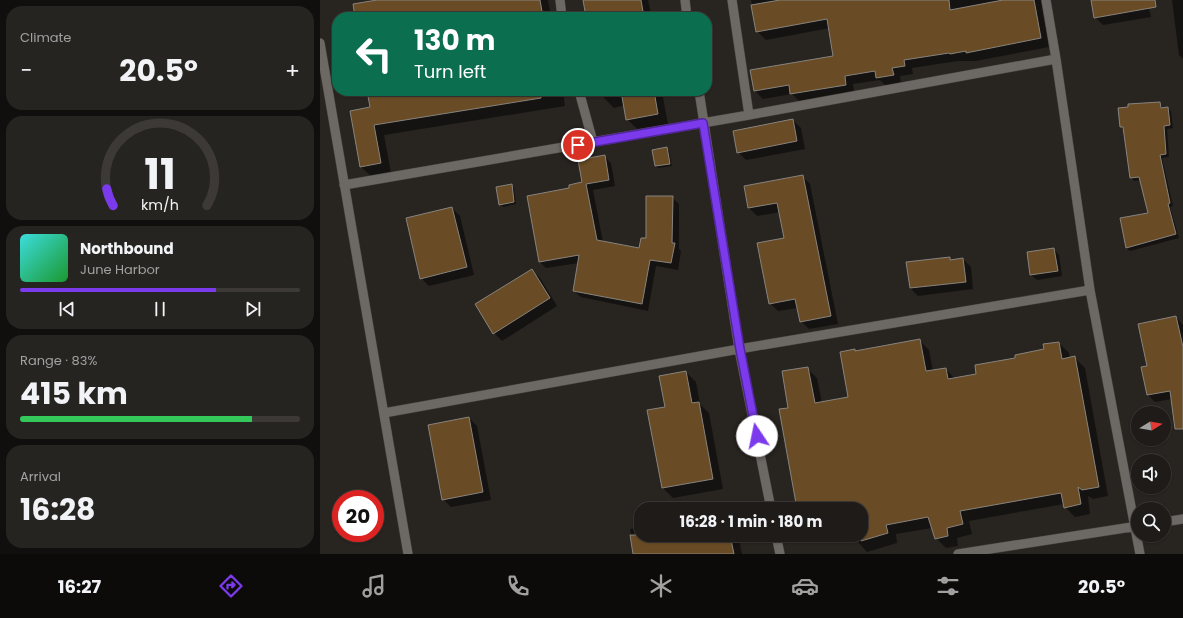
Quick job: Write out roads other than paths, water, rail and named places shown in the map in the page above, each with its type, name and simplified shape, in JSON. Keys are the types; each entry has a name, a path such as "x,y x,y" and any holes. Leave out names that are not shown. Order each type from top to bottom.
{"lane":[{"path":"560,0 561,12"},
{"path":"685,0 686,12"},
{"path":"732,0 749,115"},
{"path":"1046,0 1090,290 1131,502"},
{"path":"320,43 408,554"},
{"path":"344,185 749,115 1056,58"},
{"path":"580,96 593,142"},
{"path":"699,96 740,349 770,502"},
{"path":"384,414 740,349 1090,290"},
{"path":"1171,521 1183,519"},
{"path":"958,554 1131,527"},
{"path":"777,542 780,554"},
{"path":"1138,542 1140,554"}]}
